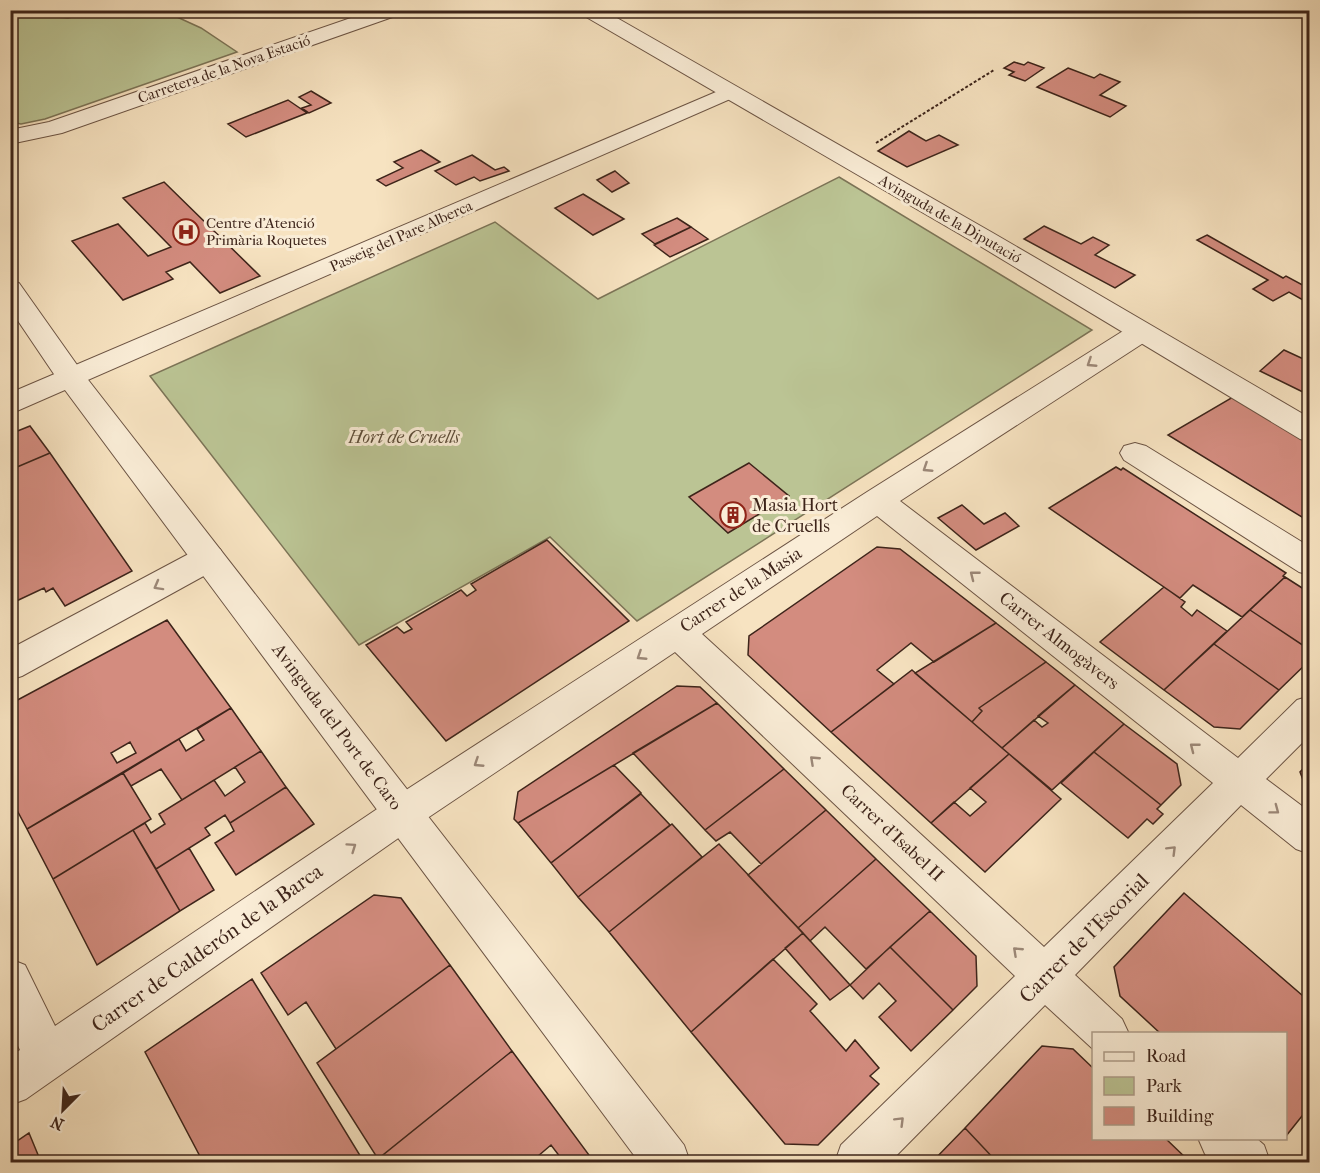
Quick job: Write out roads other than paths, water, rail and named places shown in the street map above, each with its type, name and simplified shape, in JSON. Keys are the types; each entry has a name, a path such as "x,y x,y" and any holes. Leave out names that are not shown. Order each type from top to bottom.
{"street":[{"name":"Carretera de la Nova Estació","path":"10,137 54,128 394,10"},
{"name":"Avinguda de la Diputació","path":"588,10 847,159 1310,432"},
{"name":"Passeig del Pare Alberca","path":"10,404 730,93"},
{"name":"Carretera de la Nova Estació","path":"10,157 54,128"},
{"name":"Avinguda del Port de Caro","path":"10,289 72,379 667,1162"},
{"name":"Carrer de la Masia","path":"403,813 878,500 1140,332"},
{"path":"1135,453 1310,562"},
{"name":"Carrer Almogàvers","path":"878,500 1310,836"},
{"path":"10,666 209,558"},
{"name":"Carrer d'Isabel II","path":"677,632 1105,1032"},
{"name":"Carrer de l'Escorial","path":"858,1162 1310,711"},
{"name":"Carrer de Calderón de la Barca","path":"10,1083 403,813"},
{"path":"10,981 47,1058"},
{"path":"1223,1140 1247,1162"}],"place":[{"name":"Centre d'Atenció Primària Roquetes","path":"186,232"},
{"name":"Masia Hort de Cruells","path":"733,515"}],"park label":[{"name":"Hort de Cruells","path":"404,437"}]}
